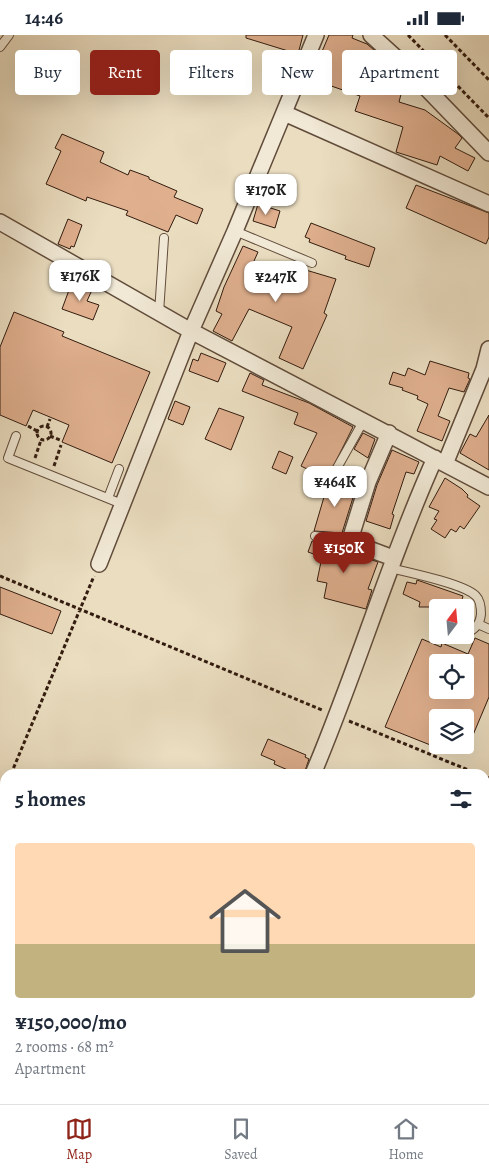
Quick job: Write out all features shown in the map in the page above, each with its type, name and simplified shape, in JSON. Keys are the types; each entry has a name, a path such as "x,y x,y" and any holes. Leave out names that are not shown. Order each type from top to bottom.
{"street":[{"path":"98,564 191,331 235,231 316,35"},
{"path":"371,35 403,64 489,153"},
{"path":"284,113 489,204"},
{"path":"1,224 191,331 489,487"},
{"path":"316,769 338,716 392,563 484,369 489,349"},
{"path":"389,433 368,483 350,539 353,543 392,563"}],"lane":[{"path":"0,47 10,35"},
{"path":"235,231 312,263"},
{"path":"159,313 164,238"},
{"path":"337,468 364,420"},
{"path":"16,436 8,458 122,504"},
{"path":"108,498 119,469"},
{"path":"316,536 350,539"},
{"path":"392,563 464,589 476,596 481,607 481,617 474,630"},
{"path":"478,624 489,629"}],"path":[{"path":"408,35 489,118"},
{"path":"445,35 489,80"},
{"path":"47,427 50,419"},
{"path":"28,427 37,431 41,440 31,467"},
{"path":"37,431 42,427 47,427"},
{"path":"41,440 47,440 50,436 51,432 47,427"},
{"path":"50,436 60,440"},
{"path":"50,475 61,445"},
{"path":"13,769 98,564"},
{"path":"0,576 466,769"}],"building":[{"path":"246,35 303,35 299,50 285,50 246,38"},
{"path":"329,35 353,35 352,38 367,44 374,50 342,50 342,90 332,86 332,50 323,50"},
{"path":"357,95 401,95 399,102 425,110 462,138 455,148 475,158 468,171 440,156 437,165 396,152 403,127 355,111 360,96"},
{"path":"62,134 104,152 100,162 128,175 130,170 149,177 149,179 177,191 174,197 203,209 197,224 176,215 168,232 126,215 128,211 87,197 86,201 46,184 61,151 55,148"},
{"path":"416,185 489,213 489,237 486,244 406,208"},
{"path":"258,204 280,211 275,228 253,221"},
{"path":"68,219 82,225 74,247 71,246 70,249 58,244"},
{"path":"311,223 375,248 369,267 345,259 346,256 309,242 310,239 305,237"},
{"path":"243,246 258,252 254,261 286,273 289,265 336,279 324,313 327,315 303,369 279,358 292,327 249,309 232,341 213,331 222,314 216,311 224,287"},
{"path":"72,282 92,290 87,301 99,305 93,320 62,309"},
{"path":"14,312 64,332 62,336 150,372 112,463 62,442 69,425 33,410 26,426 0,415 0,347"},
{"path":"201,353 226,363 218,382 189,371 193,359 198,361"},
{"path":"430,361 469,373 468,378 470,379 464,392 449,388 438,416 450,421 442,441 417,431 428,404 417,399 418,396 402,390 403,388 389,384 393,372 405,376 408,368 425,375"},
{"path":"250,373 264,380 262,385 309,403 353,427 327,479 301,466 317,433 294,424 298,413 242,391"},
{"path":"175,401 190,407 183,425 168,419"},
{"path":"219,408 244,417 231,450 205,439"},
{"path":"489,415 489,470 460,453 470,434 476,437"},
{"path":"363,433 375,439 368,458 354,449"},
{"path":"392,450 419,462 414,474 406,472 392,514 394,515 390,529 366,521 377,485"},
{"path":"279,451 293,457 286,474 272,468"},
{"path":"445,478 462,489 468,495 467,497 480,506 464,529 460,526 456,532 451,529 445,538 431,529 437,520 434,519 439,511 429,507"},
{"path":"329,480 356,488 342,533 314,531"},
{"path":"312,541 342,545 341,547 349,552 378,562 368,589 372,590 366,609 324,598 327,583 317,581 322,557 308,552"},
{"path":"417,580 463,596 462,599 429,599 429,607 419,607 420,602 403,594 407,582 416,584"},
{"path":"0,587 61,611 52,634 0,614"},
{"path":"475,638 489,644 489,697 474,733 474,709 429,709 429,744 385,727 422,639 429,642 429,644 441,647 442,644 468,654"},
{"path":"268,739 306,755 305,757 309,759 306,769 286,769 274,764 275,761 261,755"}]}
